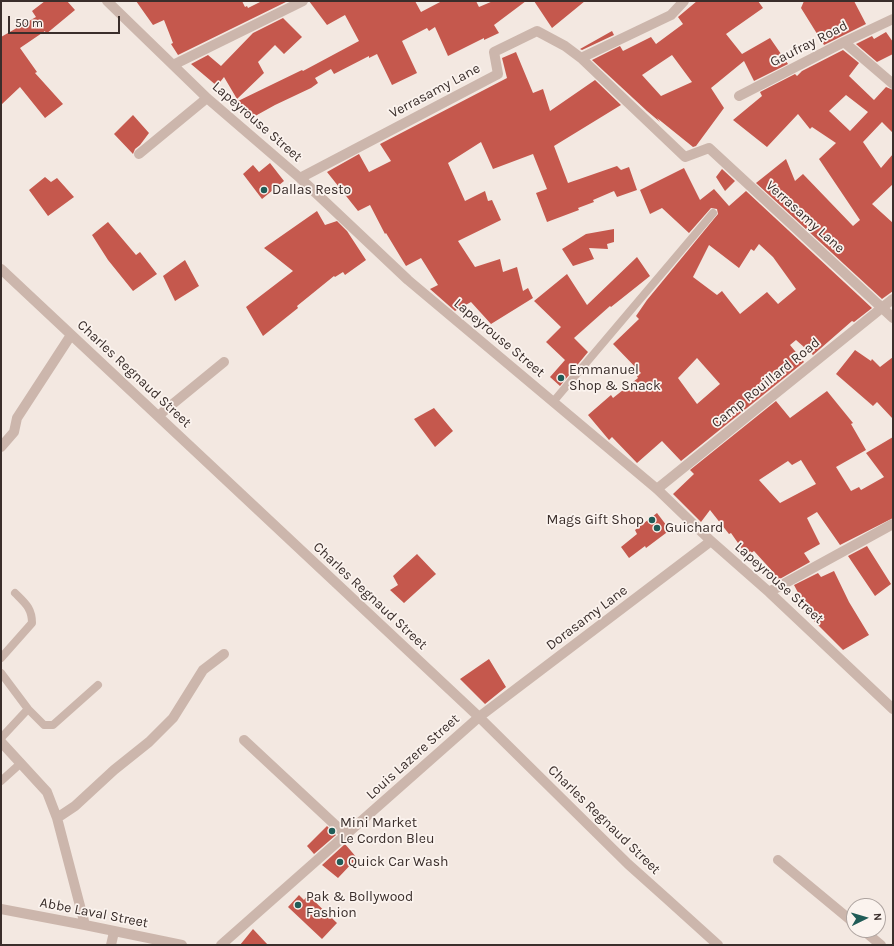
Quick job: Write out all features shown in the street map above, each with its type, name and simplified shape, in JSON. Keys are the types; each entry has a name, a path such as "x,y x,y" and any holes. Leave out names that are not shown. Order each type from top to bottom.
{"street":[{"name":"Lapeyrouse Street","path":"107,1 208,98 300,178 408,280 657,489 710,541 769,592 893,709"},
{"path":"174,65 303,1"},
{"path":"581,58 672,15 684,1"},
{"name":"Gaufray Road","path":"738,96 844,42 893,19"},
{"name":"Verrasamy Lane","path":"300,178 498,74 494,52 537,31 565,46 581,58 685,157 709,148 893,318"},
{"path":"844,42 893,84"},
{"path":"139,154 208,98"},
{"name":"Charles Regnaud Street","path":"1,270 479,717 628,864 718,945"},
{"name":"Camp Rouillard Road","path":"657,489 893,299"},
{"path":"1,447 14,432 17,418 71,335"},
{"path":"158,416 224,362"},
{"path":"769,592 893,524"},
{"name":"Dorasamy Lane","path":"479,717 710,541"},
{"path":"57,818 75,806 114,770 149,742 173,718 203,670 224,654"},
{"name":"Louis Lazere Street","path":"221,945 479,717"},
{"path":"244,740 346,835"},
{"path":"1,742 22,763 47,792 57,818 85,925"},
{"path":"778,860 846,916"},
{"name":"Abbe Laval Street","path":"1,910 85,925 182,945"},
{"path":"112,945 114,932"},
{"path":"873,938 881,945"}],"lane":[{"path":"553,402 713,213"},
{"path":"1,658 32,624 32,616 29,608 15,593"},
{"path":"1,673 28,709 44,725 53,725 98,685"},
{"path":"1,738 28,709"},
{"path":"1,781 22,763"}],"building":[{"path":"45,1 67,1 75,10 46,34 45,31 20,48 37,72 35,73 63,104 45,118 20,87 1,105 1,37 36,17 32,11"},
{"path":"136,1 242,1 245,7 247,6 248,8 262,1 288,1 178,55 171,44 173,43 164,20 153,25"},
{"path":"309,1 415,1 421,12 442,1 476,1 479,7 493,1 526,1 494,25 499,33 484,40 484,38 448,56 435,27 429,31 427,28 402,41 417,73 392,85 377,54 369,58 369,56 334,74 331,69 315,78 318,83 311,88 248,120 238,101 302,70 303,71 359,41 345,15 327,25"},
{"path":"534,1 585,1 552,28"},
{"path":"697,1 758,1 763,8 726,34 742,54 770,38 788,64 754,81 744,61 711,88 724,108 696,146 693,147 647,111 592,60 620,46 623,51 651,37 656,44 683,24 678,17","holes":["672,55 692,82 661,96 642,75"]},
{"path":"804,1 854,1 866,24 824,45 801,8"},
{"path":"283,18 302,37 284,54 275,45 258,62 264,73 237,99 224,77 217,86 191,64 208,55 221,66 253,33"},
{"path":"612,31 614,35 582,50 580,49"},
{"path":"886,32 893,42 893,54 877,62 856,44 872,36 874,39"},
{"path":"843,50 859,63 849,76 874,100 886,87 893,90 893,133 882,122 863,142 881,168 893,154 893,184 872,204 893,223 893,291 882,299 756,183 786,159 795,181 803,174 853,226 860,220 819,159 836,143 812,127 810,129 798,114 767,147 733,120 762,96 760,92 795,74 797,76 802,71","holes":["846,95 868,112 850,131 829,111"]},
{"path":"516,52 533,93 543,89 550,111 595,80 621,105 554,146 568,183 617,166 621,170 629,167 637,190 617,197 614,191 593,200 594,202 578,208 579,210 547,222 536,193 547,189 533,154 493,169 481,142 448,163 465,201 485,191 488,201 492,200 501,220 458,241 475,267 500,259 503,272 517,267 523,291 528,288 533,298 491,324 471,302 455,311 430,289 438,285 421,258 406,266 386,233 385,234 370,205 358,211 327,172 359,154 369,172 391,161 380,144 507,78 502,58"},
{"path":"133,115 149,133 135,149 133,154 114,134"},
{"name":"Dallas Resto","path":"270,163 284,181 262,199 243,174 253,165 259,172"},
{"path":"684,168 700,200 714,189 729,206 746,191 872,308 854,322 852,321 813,355 796,340 790,345 804,362 681,461 662,441 637,463 612,437 609,440 588,415 611,395 613,398 638,378 637,376 641,373 613,344 639,319 636,316 647,300 718,214 717,209 711,208 689,233 662,208 650,214 640,190","holes":["759,244 773,257 796,289 778,304 767,292 740,314 722,291 717,295 693,277 709,245 739,268 751,249 754,251","697,358 720,384 697,404 678,378"]},
{"path":"722,169 735,181 725,191 716,177"},
{"path":"45,177 51,182 57,178 74,197 48,216 29,190"},
{"path":"317,211 325,225 337,221 347,231 366,260 345,275 343,272 335,277 334,276 297,306 298,308 263,336 246,307 293,271 264,248"},
{"path":"108,222 136,255 140,252 157,274 133,291 108,260 92,235"},
{"path":"614,229 614,242 607,244 608,249 589,248 594,259 573,266 562,249 586,234"},
{"path":"637,257 650,276 611,307 610,306 574,338 588,352 560,386 550,377 565,360 546,342 561,327 534,301 567,274 587,305"},
{"path":"185,260 199,286 175,301 163,276"},
{"path":"855,350 871,361 872,359 880,367 893,357 893,419 877,402 873,406 836,374"},
{"path":"827,391 853,423 851,424 866,450 836,467 851,491 859,487 861,490 884,477 866,453 893,437 893,518 840,545 817,512 807,518 820,544 804,553 810,562 778,580 772,574 774,573 754,551 747,556 731,533 729,534 710,510 701,522 673,494 694,474 690,470 776,401 790,418","holes":["801,460 816,484 780,503 759,480 788,461 792,465"]},
{"path":"434,408 453,431 435,447 414,419"},
{"path":"657,513 670,530 646,548 645,546 629,558 621,547 637,534 635,530"},
{"path":"867,546 891,584 875,596 848,556"},
{"path":"417,554 436,574 404,603 390,590 398,585 393,576"},
{"path":"834,571 849,602 869,635 843,650 812,619 794,585 818,573 821,577"},
{"path":"489,659 506,687 485,704 460,679"},
{"path":"327,826 336,835 314,854 307,846"},
{"name":"Quick Car Wash","path":"345,844 357,858 338,878 322,865"},
{"path":"299,895 304,900 308,895 337,923 322,939 288,907"},
{"path":"253,929 268,945 240,945"}],"place":[{"name":"Dallas Resto","path":"264,190"},
{"name":"Emmanuel Shop & Snack","path":"561,378"},
{"name":"Mags Gift Shop","path":"652,520"},
{"name":"Guichard","path":"657,528"},
{"name":"Mini Market Le Cordon Bleu","path":"332,831"},
{"name":"Quick Car Wash","path":"340,862"},
{"name":"Pak & Bollywood Fashion","path":"298,905"}]}
